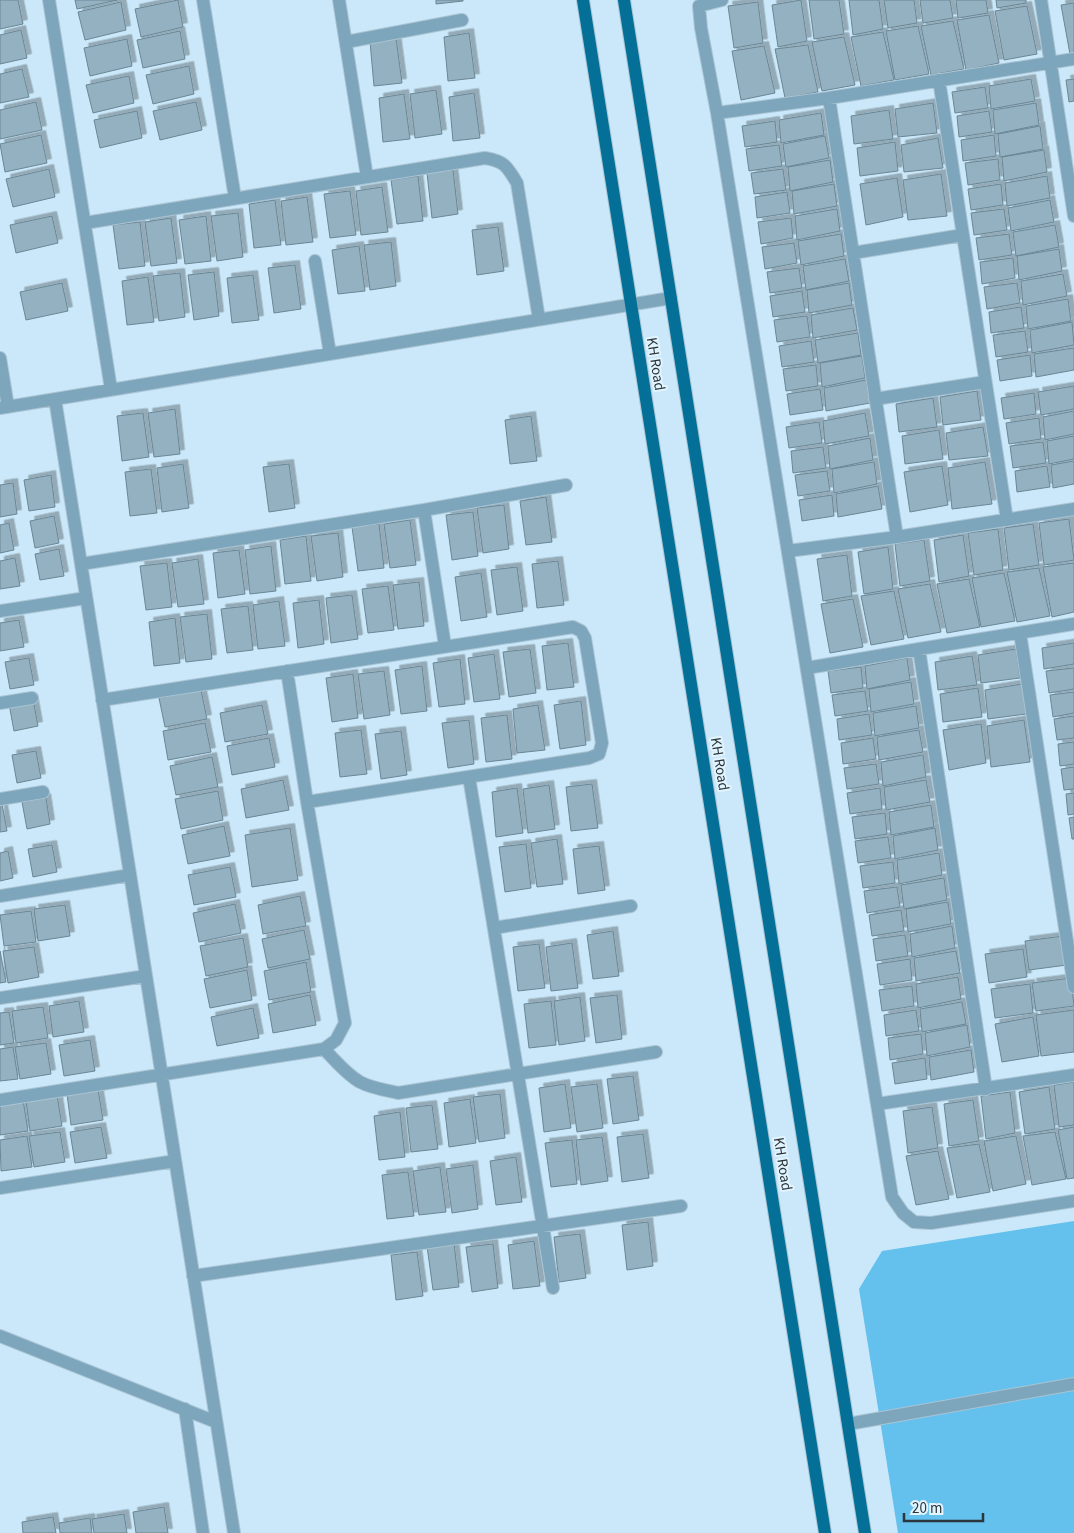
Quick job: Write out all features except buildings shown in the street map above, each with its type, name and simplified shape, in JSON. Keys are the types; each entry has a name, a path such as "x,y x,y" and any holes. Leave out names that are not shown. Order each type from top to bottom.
{"main road":[{"name":"KH Road","path":"583,0 825,1533"},
{"name":"KH Road","path":"624,0 865,1533"}],"street":[{"path":"50,0 111,389"},
{"path":"203,0 235,198"},
{"path":"339,0 367,177"},
{"path":"722,0 698,3 892,1197 902,1213 914,1222 931,1223 1074,1200"},
{"path":"1041,0 1074,216"},
{"path":"346,42 462,20"},
{"path":"717,113 829,98 1074,59"},
{"path":"939,80 1007,520"},
{"path":"829,98 896,537"},
{"path":"85,223 485,158 499,160 510,170 517,183 539,320"},
{"path":"853,253 963,235"},
{"path":"315,261 330,354"},
{"path":"0,358 4,407 671,298"},
{"path":"875,399 986,382"},
{"path":"55,399 234,1533"},
{"path":"81,564 566,486"},
{"path":"788,551 896,537 1074,509"},
{"path":"424,510 445,646"},
{"path":"0,611 86,598"},
{"path":"806,668 1074,624"},
{"path":"102,700 574,626 581,631 585,638 602,743 599,754 589,758 307,802"},
{"path":"1020,633 1074,987"},
{"path":"918,649 986,1088"},
{"path":"0,1100 324,1049 336,1040 345,1023 307,802 287,671"},
{"path":"0,703 32,698"},
{"path":"469,777 553,1288"},
{"path":"0,799 43,792"},
{"path":"0,896 130,875"},
{"path":"494,928 631,906"},
{"path":"0,998 146,976"},
{"path":"324,1049 359,1081 375,1089 398,1093 656,1052"},
{"path":"877,1104 1074,1075"},
{"path":"0,1188 175,1161"},
{"path":"194,1276 681,1206"},
{"path":"0,1336 216,1422"},
{"path":"848,1424 1074,1384"},
{"path":"185,1409 203,1533"}],"shaded area":[{"path":"1074,1221 1074,1533 898,1533 859,1289 882,1251"}]}
